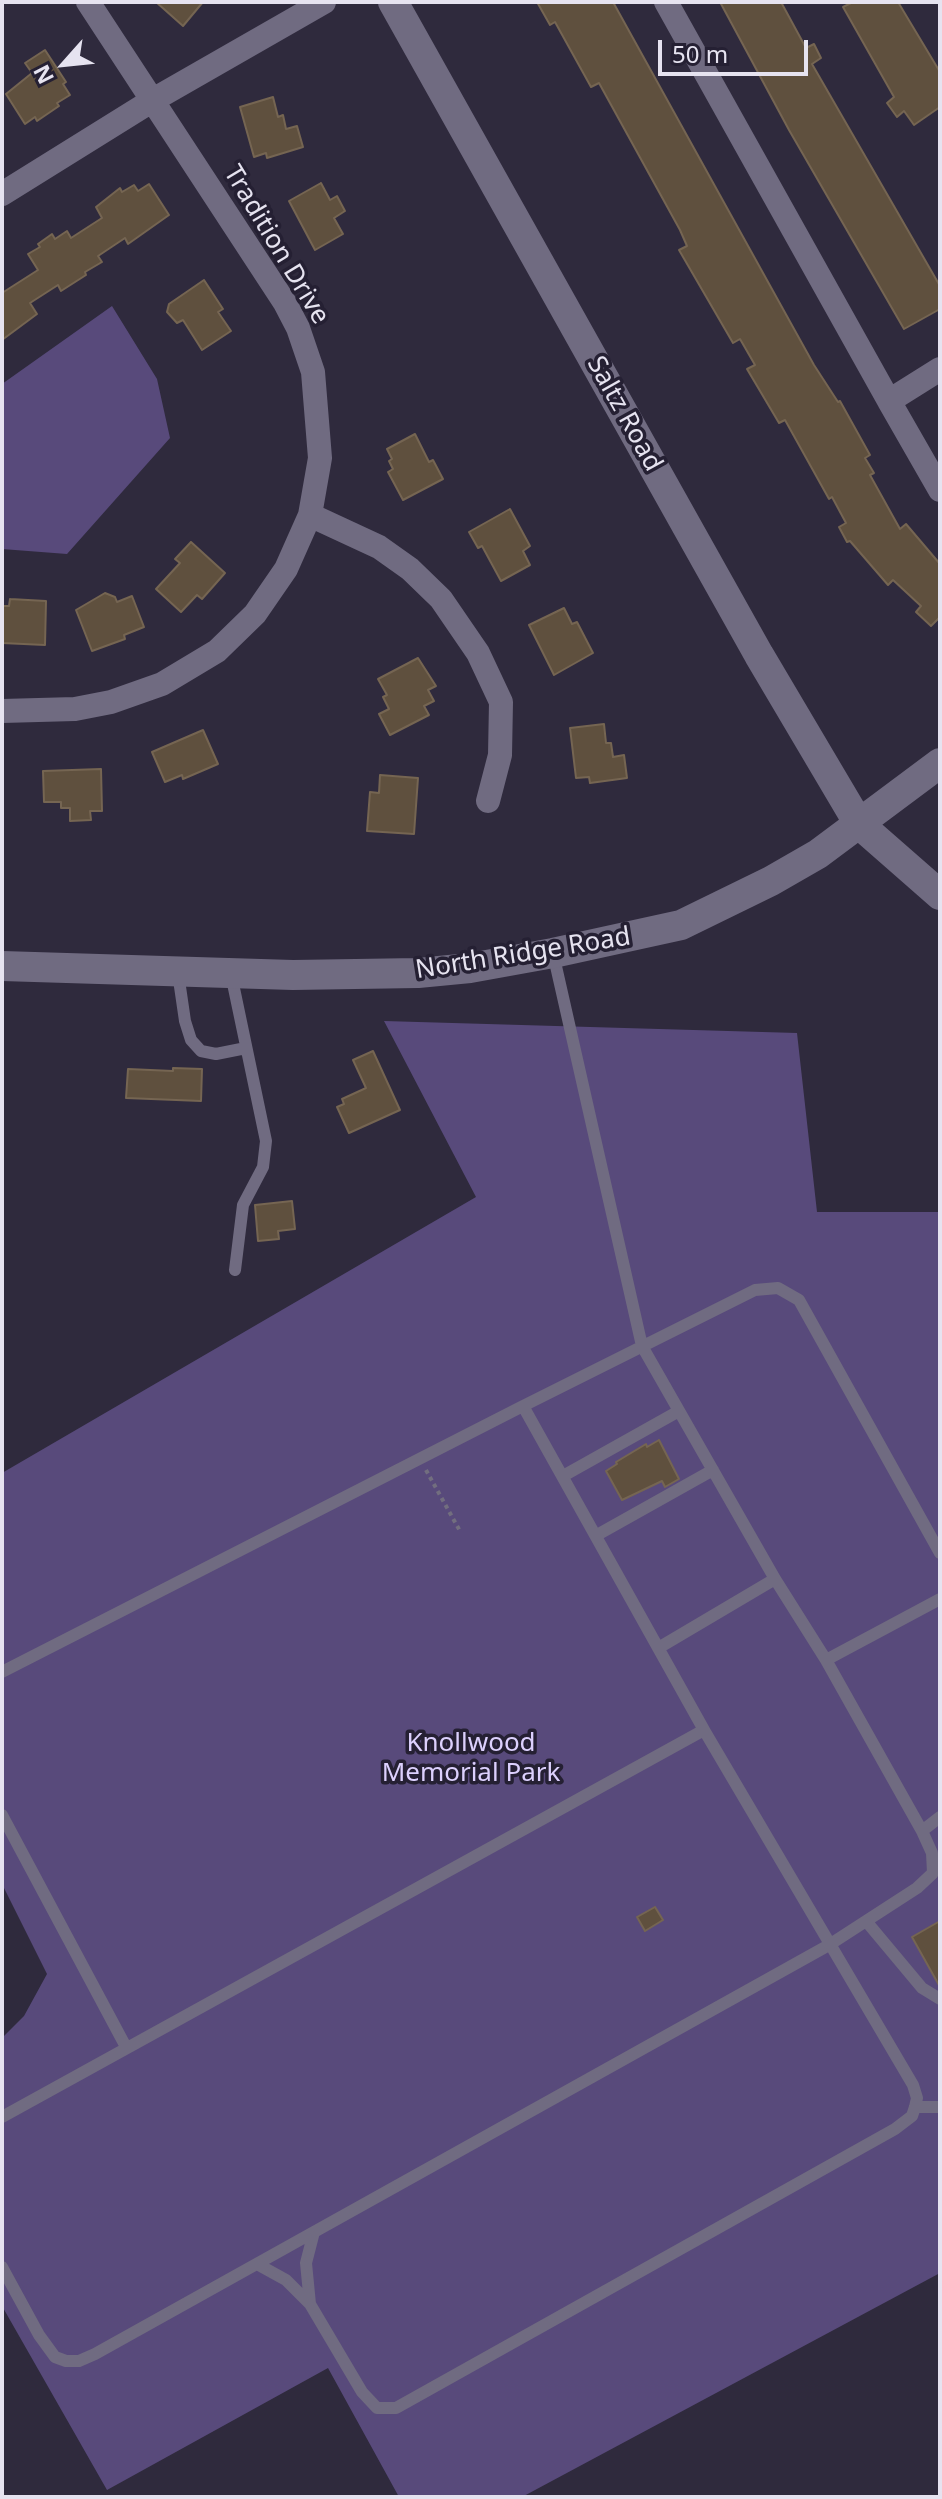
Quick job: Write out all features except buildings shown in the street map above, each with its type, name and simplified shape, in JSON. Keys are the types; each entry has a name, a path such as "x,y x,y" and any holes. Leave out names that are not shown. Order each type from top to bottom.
{"street":[{"name":"Tradition Drive","path":"2,711 75,709 111,702 162,684 197,665 236,633 271,594 286,569 310,515 320,458 317,405 307,353 285,303 88,2"},
{"path":"2,194 153,100 324,2"},
{"name":"Saltz Road","path":"393,2 759,655 859,824"},
{"path":"666,2 940,490"},
{"path":"889,401 940,369"},
{"path":"310,515 379,547 410,569 441,599 478,653 501,702 500,755 488,801"},
{"name":"North Ridge Road","path":"2,966 293,975 418,973 470,968 553,953 681,925 771,881 818,854 940,763"},
{"path":"859,824 940,895"}],"lane":[{"path":"2,2267 47,2348 55,2357 79,2361 829,1945 937,1874 922,1831 642,1346 553,953"},
{"path":"177,971 191,1040 201,1051 216,1054 246,1048"},
{"path":"231,972 266,1141 263,1167 243,1205 235,1270"},
{"path":"2,1672 755,1290 778,1288 799,1300 940,1553"},
{"path":"257,2264 286,2280 310,2304 362,2392 377,2408 396,2408 895,2129 912,2116 915,2107 917,2098 913,2085 704,1730 523,1406"},
{"path":"563,1476 679,1411"},
{"path":"597,1535 713,1470"},
{"path":"660,1647 775,1579"},
{"path":"826,1660 940,1599"},
{"path":"2,2117 704,1730"},
{"path":"2,1815 126,2047"},
{"path":"922,1831 940,1817"},
{"path":"866,1921 922,1988 940,1999"},
{"path":"915,2107 940,2107"},
{"path":"310,2304 306,2263 314,2232"}],"path":[{"path":"420,1459 460,1531"}],"green space":[{"path":"112,306 157,379 170,438 67,554 2,549 2,384"},
{"name":"Knollwood Memorial Park","path":"384,1021 797,1033 817,1212 940,1212 940,2273 522,2497 399,2497 328,2368 107,2490 2,2306 2,2038 24,2016 47,1974 2,1884 2,1473 476,1197"}]}
